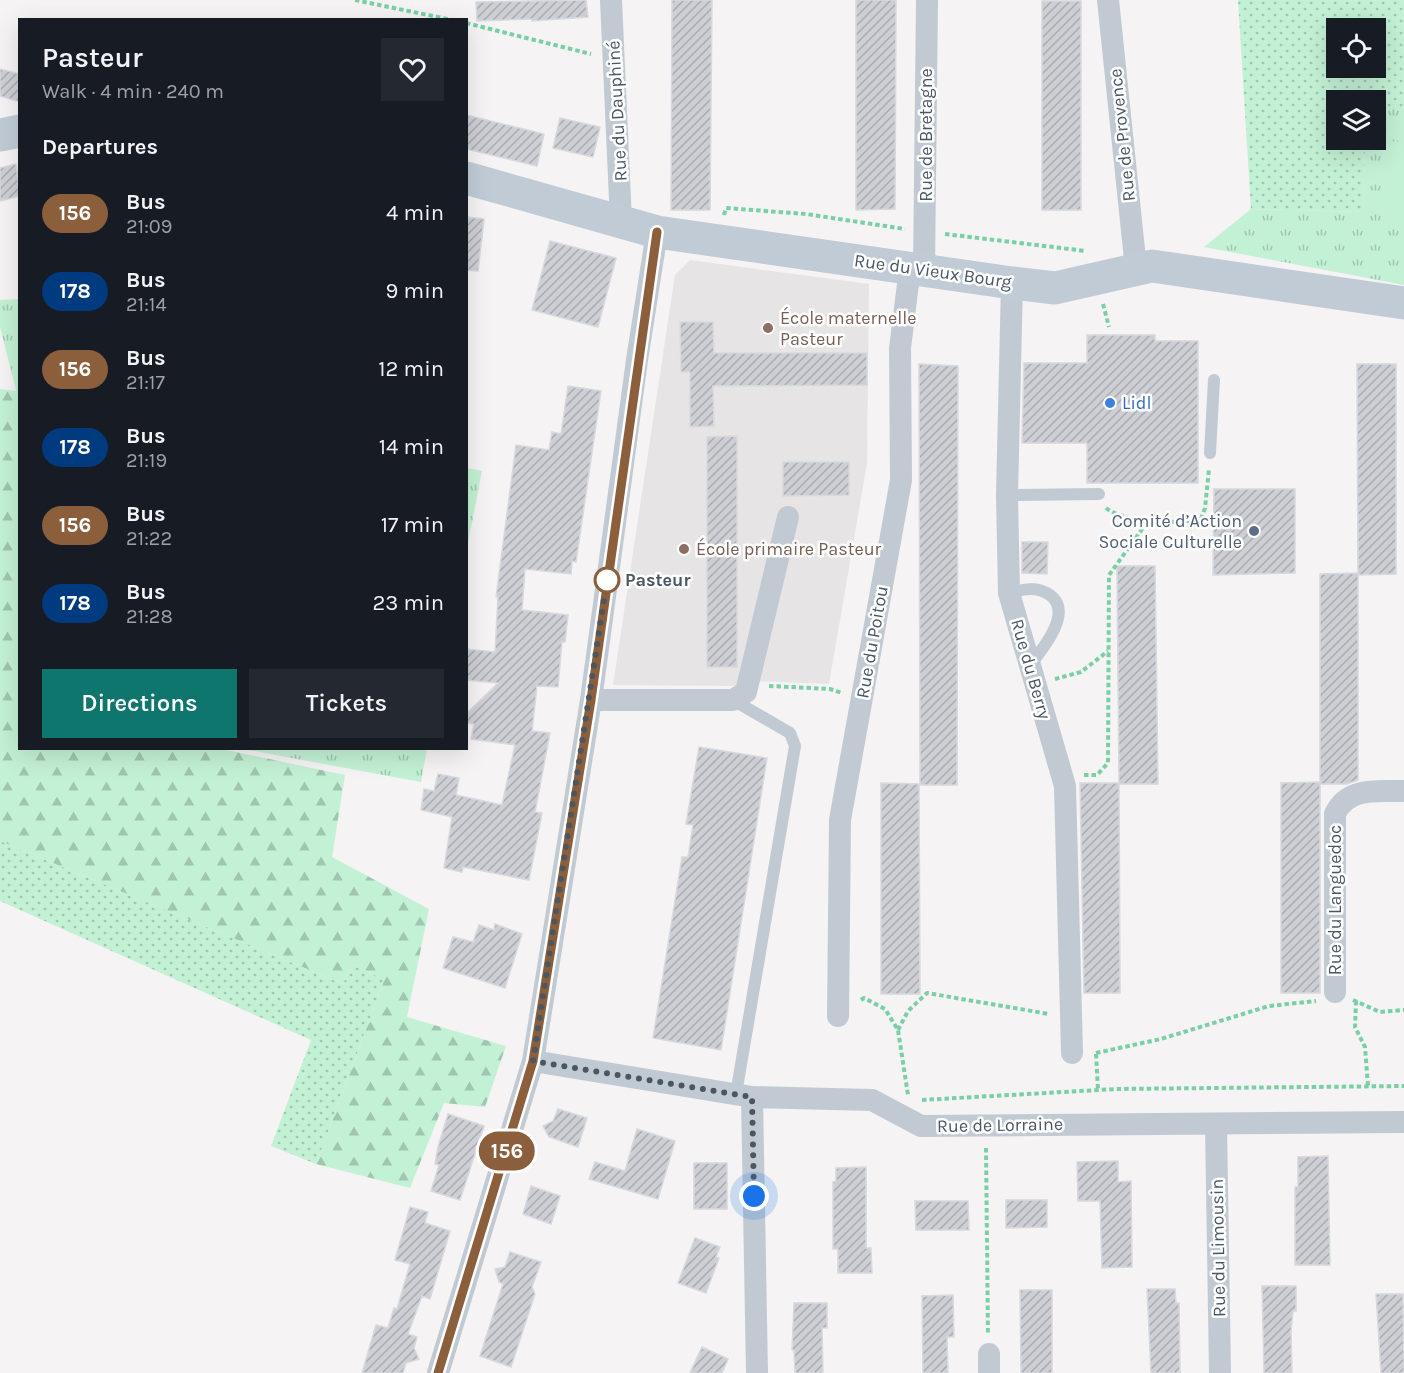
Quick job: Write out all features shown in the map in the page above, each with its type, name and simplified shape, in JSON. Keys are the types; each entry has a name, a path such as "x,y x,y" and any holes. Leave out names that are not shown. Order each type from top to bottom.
{"street":[{"name":"Rue du Dauphiné","path":"611,0 616,60 621,222"},
{"name":"Rue de Bretagne","path":"917,269 927,0"},
{"name":"Rue de Provence","path":"1108,0 1136,269"},
{"path":"0,135 18,131"},
{"name":"Rue du Vieux Bourg","path":"468,179 657,232 1012,283 1055,288 1152,266 1404,303"},
{"path":"438,1373 533,1061 591,700 657,232"},
{"name":"Rue du Poitou","path":"838,1016 840,820 901,480 900,348 917,269"},
{"name":"Rue du Berry","path":"1012,283 1007,495 1009,593 1063,779 1072,1053"},
{"path":"591,700 740,693 788,518"},
{"name":"Rue du Languedoc","path":"1335,992 1335,814 1340,804 1348,796 1361,792 1404,791"},
{"name":"Rue de Lorraine","path":"533,1061 744,1096 872,1100 921,1126 1404,1122"},
{"path":"744,1096 757,1373"},
{"name":"Rue du Limousin","path":"1216,1124 1220,1373"}],"lane":[{"path":"1210,453 1214,380"},
{"path":"1007,495 1099,494"},
{"path":"1009,593 1030,588 1041,591 1057,601 1059,610 1033,675"},
{"path":"740,693 790,733 795,746 744,1096"}],"path":[{"path":"355,0 442,18"},
{"path":"468,23 616,60"},
{"path":"1099,494 1107,510 1148,521 1185,522 1201,519 1205,508 1210,453"},
{"path":"1063,779 1097,775 1108,763 1109,575 1148,521"},
{"path":"1033,675 1081,672 1109,651"},
{"path":"740,693 830,689 862,701"},
{"path":"1096,1053 1161,1039 1269,1006 1311,1003 1335,992 1380,1012 1404,1010"},
{"path":"898,1030 908,1011 927,993 1071,1016"},
{"path":"838,1016 864,998 885,1008 898,1030 908,1098 926,1101 1116,1089 1404,1086"},
{"path":"1356,1001 1355,1027 1365,1047 1368,1086"},
{"path":"986,1125 989,1363"}],"shaded area":[{"path":"690,260 869,284 867,463 829,684 754,681 739,686 613,685 675,275"}],"green space":[{"path":"1238,0 1404,0 1404,107 1386,107 1386,90 1326,90 1326,150 1365,150 1363,212 1251,209"},
{"path":"1386,107 1404,107 1404,285 1204,247 1251,209 1363,212 1365,150 1386,150"},
{"path":"1386,141 1404,142 1404,222 1383,221"},
{"path":"18,299 18,398 0,327 0,300"},
{"path":"0,389 17,391 18,396 18,750 227,750 345,775 332,857 429,909 407,1017 506,1046 485,1107 444,1103 410,1188 316,1164 384,980 352,964 343,984 0,841"},
{"path":"468,468 482,471 468,543"},
{"path":"248,750 427,750 421,782"},
{"path":"0,841 343,984 352,964 384,980 316,1164 271,1146 311,1040 0,901"}],"building":[{"path":"586,0 588,17 532,21 532,19 477,21 476,2"},
{"path":"672,0 712,0 710,210 671,210"},
{"path":"856,0 896,0 895,209 856,210"},
{"path":"1042,1 1081,1 1081,210 1042,210"},
{"path":"0,69 18,74 18,101 0,96"},
{"path":"468,115 544,134 537,166 468,149"},
{"path":"560,118 600,127 593,157 553,148"},
{"path":"16,164 18,196 0,201 0,168"},
{"path":"468,217 484,219 478,271 468,270"},
{"path":"550,241 616,258 598,327 532,310"},
{"path":"680,322 713,322 714,353 867,353 867,385 713,386 714,426 690,427 690,372 681,372"},
{"name":"Lidl","path":"1087,335 1155,335 1155,341 1198,341 1198,483 1087,483 1087,443 1022,443 1024,363 1087,363"},
{"path":"919,364 958,366 957,785 920,785"},
{"path":"1357,364 1396,364 1396,574 1358,575 1358,780 1347,784 1320,784 1320,574 1358,573"},
{"path":"568,386 601,391 576,562 572,561 571,574 525,569 522,610 568,615 565,642 562,642 558,687 537,686 532,731 550,733 535,812 542,813 529,880 463,867 462,872 444,868 452,817 421,810 424,789 434,791 438,774 459,778 456,795 502,805 515,745 471,739 474,724 468,723 468,712 498,683 468,680 468,649 495,652 498,597 496,597 516,445 549,450 552,432 561,434"},
{"path":"737,436 737,667 707,667 707,437"},
{"path":"783,462 849,462 849,495 783,496"},
{"name":"Comité d’Action Sociale Culturelle","path":"1214,489 1295,489 1295,573 1213,575"},
{"path":"1022,542 1048,542 1047,574 1022,573"},
{"path":"1117,566 1155,566 1158,784 1119,784 1120,993 1084,993 1080,783 1119,783"},
{"path":"699,747 767,758 721,1050 653,1038 682,857 688,857 693,825 686,824"},
{"path":"1320,782 1320,993 1281,993 1281,783"},
{"path":"881,783 919,784 920,994 881,994"},
{"path":"495,924 522,934 505,988 443,968 453,937 473,942 479,925 494,930"},
{"path":"558,1109 587,1118 578,1147 549,1137 543,1126 553,1121"},
{"path":"448,1114 484,1126 460,1200 431,1191 439,1165 435,1164 438,1147"},
{"path":"637,1129 675,1141 658,1199 589,1179 595,1162 625,1171"},
{"path":"1328,1156 1330,1265 1295,1265 1295,1187 1298,1187 1298,1157"},
{"path":"1118,1161 1118,1182 1131,1181 1132,1267 1102,1268 1100,1201 1078,1201 1077,1162"},
{"path":"694,1163 727,1163 727,1209 694,1209"},
{"path":"866,1167 866,1248 871,1248 872,1273 838,1273 838,1249 833,1249 833,1182 836,1181 836,1168"},
{"path":"531,1186 560,1196 551,1224 523,1214"},
{"path":"1006,1200 1047,1200 1047,1227 1006,1228"},
{"path":"915,1201 968,1201 969,1230 916,1230"},
{"path":"410,1207 428,1212 425,1223 450,1231 430,1299 422,1296 408,1334 417,1337 414,1348 419,1359 406,1363 403,1373 362,1373 376,1325 388,1328 394,1308 397,1309 410,1264 395,1260"},
{"path":"695,1238 720,1247 716,1257 719,1258 706,1293 678,1283"},
{"path":"510,1252 541,1262 532,1287 535,1294 511,1367 480,1356 503,1284 499,1282 495,1269 505,1267"},
{"path":"1262,1286 1296,1286 1296,1311 1293,1311 1291,1332 1292,1373 1264,1373"},
{"path":"1147,1289 1175,1289 1176,1303 1179,1303 1180,1373 1151,1373"},
{"path":"1020,1290 1052,1290 1052,1373 1021,1373"},
{"path":"1376,1294 1403,1294 1404,1373 1381,1373"},
{"path":"953,1295 954,1337 947,1337 948,1373 923,1373 922,1296"},
{"path":"794,1303 827,1303 827,1328 822,1328 823,1373 795,1373 794,1350 792,1350"},
{"path":"702,1347 728,1359 722,1373 690,1373"}],"bus line":[{"name":"156","path":"438,1373 533,1061 591,700 637,360 657,232"}],"place":[{"name":"École maternelle Pasteur","path":"768,328"},
{"name":"Lidl","path":"1110,403"},
{"name":"Comité d’Action Sociale Culturelle","path":"1254,531"},
{"name":"École primaire Pasteur","path":"684,549"},
{"name":"Pasteur","path":"607,580"}],"route":[{"path":"607,580 587,723 533,1061 752,1097 754,1196"}]}
